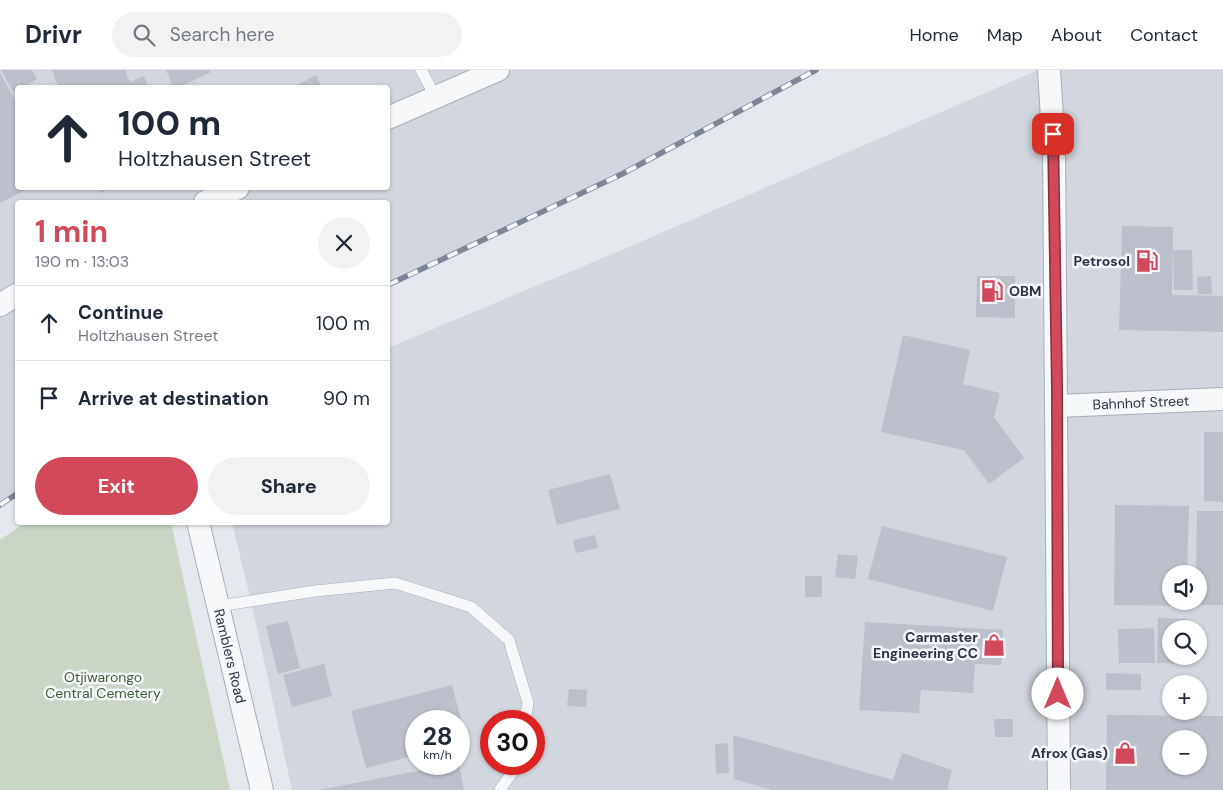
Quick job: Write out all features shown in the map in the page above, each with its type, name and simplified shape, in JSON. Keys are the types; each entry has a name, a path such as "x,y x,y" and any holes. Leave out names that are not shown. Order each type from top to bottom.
{"street":[{"path":"390,117 498,70"},
{"path":"1049,70 1054,150 1059,790"},
{"path":"210,200 233,190"},
{"path":"0,305 15,296"},
{"name":"Bahnhof Street","path":"1057,406 1223,400"},
{"name":"Ramblers Road","path":"199,525 262,790"}],"lane":[{"path":"421,70 435,96"},
{"path":"219,606 315,591 395,583 471,607 509,640 528,703 527,710"},
{"path":"500,790 510,775"}],"shaded area":[{"path":"0,70 818,70 622,174 390,284 390,200 15,200 15,494 0,505"},
{"path":"1038,70 1223,70 1223,790 292,790 232,525 390,525 390,347 624,249"}],"green space":[{"name":"Otjiwarongo Central Cemetery","path":"22,525 171,525 230,790 0,790 0,540"}],"building":[{"path":"1,70 32,70 37,79 27,85 15,85 15,91 13,92"},
{"path":"52,70 125,70 130,82 144,76 148,85 58,85"},
{"path":"166,70 210,70 211,72 184,85 173,85"},
{"path":"0,73 15,100 15,190 25,190 0,203"},
{"path":"316,75 321,85 298,85"},
{"name":"Petrosol","path":"1122,226 1173,227 1172,295 1223,296 1223,332 1119,330"},
{"path":"1173,250 1192,250 1193,290 1174,290"},
{"path":"977,276 1015,276 1015,318 976,317"},
{"path":"1211,276 1212,294 1198,294 1197,277"},
{"path":"903,335 970,350 963,384 1000,393 994,417 1024,458 989,484 964,450 881,432"},
{"path":"1204,432 1223,432 1223,502 1204,501"},
{"path":"610,474 620,509 557,525 548,490"},
{"path":"1115,505 1189,506 1187,565 1162,565 1162,606 1114,605"},
{"path":"1197,511 1223,511 1223,605 1207,605 1207,565 1196,565"},
{"path":"882,526 1007,557 993,611 868,579"},
{"path":"595,535 598,548 576,553 573,540"},
{"path":"838,554 858,556 855,579 835,577"},
{"path":"805,576 822,576 822,597 805,597"},
{"path":"1158,618 1187,619 1162,620 1162,663 1157,663"},
{"path":"288,621 300,668 278,674 266,626"},
{"path":"865,622 1003,630 1001,665 975,664 973,693 921,690 919,713 859,710"},
{"path":"1154,628 1155,663 1119,663 1118,629"},
{"path":"324,664 332,696 292,707 283,675"},
{"path":"1106,673 1141,674 1141,690 1106,690"},
{"path":"452,685 459,710 405,710 405,758 366,768 351,711"},
{"path":"569,689 587,690 586,707 567,706"},
{"path":"1107,715 1162,715 1162,720 1207,720 1207,716 1223,716 1223,790 1106,790"},
{"path":"994,719 1013,719 1013,737 995,737"},
{"path":"733,735 893,780 902,753 952,770 947,790 772,790 734,779"},
{"path":"728,743 729,773 716,774 715,744"},
{"path":"405,773 405,775 461,775 464,790 318,790"}],"railway":[{"path":"390,284 622,174 816,70"},
{"path":"0,505 15,495"}],"place":[{"name":"Petrosol","path":"1147,261"},
{"name":"OBM","path":"992,291"},
{"name":"Carmaster Engineering CC","path":"994,645"},
{"name":"Afrox (Gas)","path":"1125,753"}],"route":[{"path":"1053,134 1057,386 1058,694"}]}
